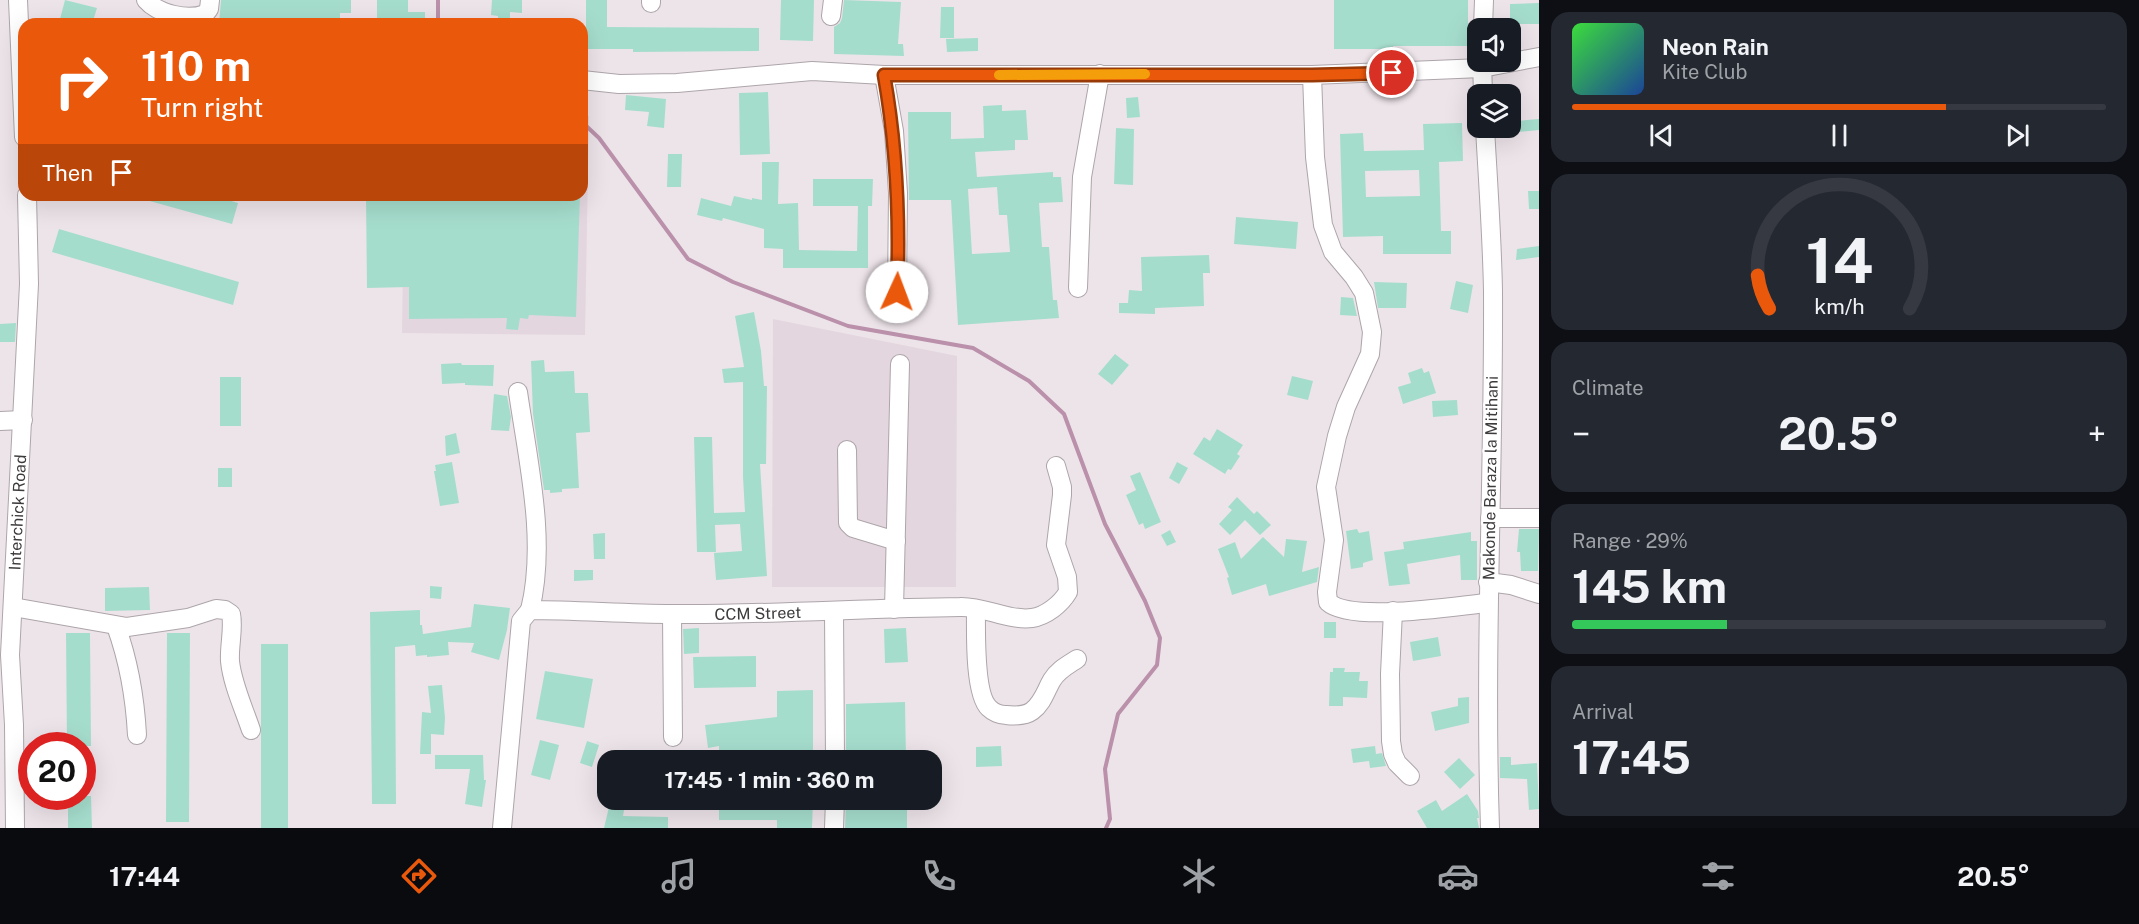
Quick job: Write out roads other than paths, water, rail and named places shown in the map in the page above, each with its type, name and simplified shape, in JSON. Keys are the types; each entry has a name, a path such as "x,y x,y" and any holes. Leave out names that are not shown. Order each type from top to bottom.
{"street":[{"path":"18,0 19,18"},
{"path":"146,0 161,11 193,17 205,14 209,9 210,0"},
{"path":"1484,0 1484,18"},
{"path":"1521,60 1539,57"},
{"path":"588,81 619,84 677,82 812,71 884,75 1312,75 1467,66"},
{"path":"1078,288 1082,177 1100,74"},
{"path":"884,75 894,131 898,193 897,292"},
{"path":"1312,75 1316,169 1323,225 1333,252 1364,293 1372,332 1370,354 1346,407 1336,436 1326,487 1334,540 1328,602 1333,607 1348,611 1393,611 1487,603"},
{"name":"Makonde Baraza la Mitihani","path":"1486,138 1493,288 1487,603 1490,828"},
{"name":"Interchick Road","path":"15,828 14,725 10,669 13,608 7,587 23,420 29,284 27,201"},
{"path":"894,609 900,364"},
{"path":"502,828 521,621 530,610 537,570 533,502 518,392"},
{"path":"0,421 23,420"},
{"path":"847,450 848,523 853,528 896,541"},
{"name":"CCM Street","path":"530,610 672,614 964,606 1014,617 1033,618 1047,613 1065,598 1069,586 1056,544 1062,495 1056,466"},
{"path":"1490,518 1539,518"},
{"path":"1488,582 1511,585 1539,594"},
{"path":"13,608 127,627 188,618 216,609 225,610 231,614 233,621 229,644 231,665 251,730"},
{"path":"976,609 979,681 983,699 989,709 1000,715 1016,717 1031,711 1040,703 1059,671 1077,659"},
{"path":"834,611 834,750"},
{"path":"1393,611 1390,674 1391,741 1397,763 1410,776"},
{"path":"672,614 673,737"},
{"path":"116,626 128,661 137,735"},
{"path":"0,690 10,669"},
{"path":"834,810 834,828"}],"waterway":[{"path":"438,0 438,18"},
{"path":"588,128 599,138 688,259 733,282 848,326 973,348 1029,381 1064,414 1105,524 1145,601 1160,638 1157,665 1118,714 1105,769 1110,819 1106,828"}]}
